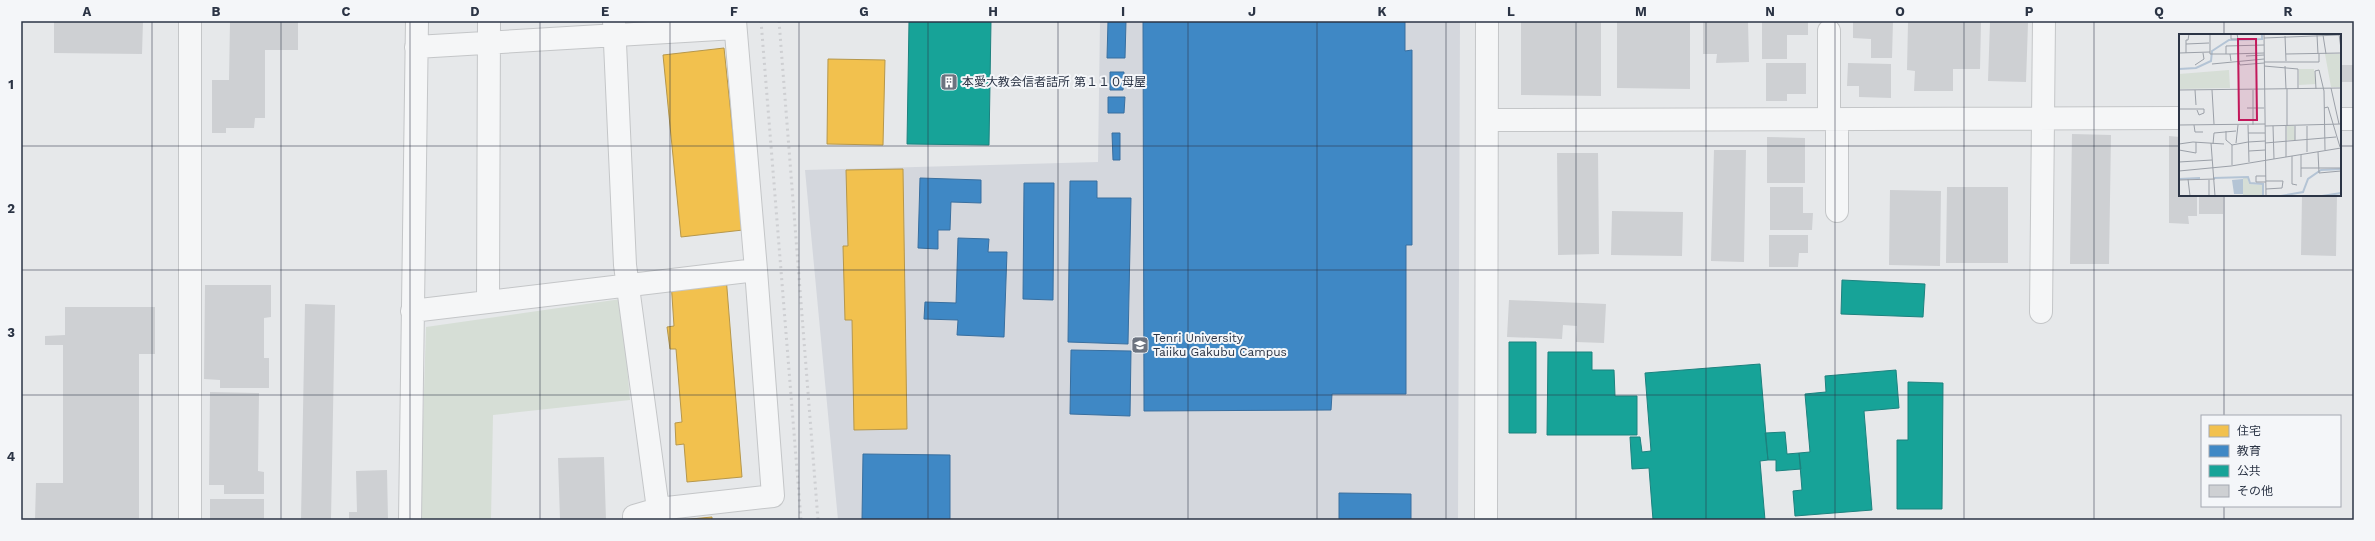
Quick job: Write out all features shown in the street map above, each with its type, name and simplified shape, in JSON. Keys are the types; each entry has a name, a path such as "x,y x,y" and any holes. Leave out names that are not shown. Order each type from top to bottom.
{"street":[{"path":"190,21 190,520"},
{"path":"410,520 417,21"},
{"path":"488,302 489,21"},
{"path":"1486,520 1487,21"},
{"path":"2041,312 2045,118 2044,21"},
{"path":"416,47 489,43 614,28 735,25 756,270 773,496 658,509 634,516 634,520"},
{"path":"614,28 625,265 658,509"},
{"path":"1829,32 1837,211"},
{"path":"1487,120 2179,118"},
{"path":"2341,119 2354,119"},
{"path":"412,311 756,270"}],"shaded area":[{"name":"Tenri University Taiiku Gakubu Campus","path":"1100,21 1460,21 1458,520 838,520 805,170 1098,162"},
{"path":"621,299 630,400 493,415 491,520 420,520 426,327"}],"building: 住宅":[{"path":"724,48 743,230 681,237 663,55"},
{"path":"828,59 885,60 883,145 827,144"},
{"path":"903,169 907,429 854,430 852,320 845,320 843,246 848,246 846,170"},
{"path":"726,276 742,477 687,482 684,444 676,445 675,423 682,422 676,349 670,349 667,327 674,326 671,281"},
{"path":"712,517 712,520 681,520"}],"building: 教育":[{"path":"1108,21 1126,21 1125,58 1107,58"},
{"path":"1143,21 1405,21 1405,51 1412,50 1412,245 1406,245 1406,394 1332,394 1331,410 1144,411"},
{"path":"1110,72 1124,72 1123,90 1110,90"},
{"path":"1108,97 1125,97 1124,113 1108,113"},
{"path":"1112,133 1120,133 1120,160 1113,160"},
{"path":"920,178 981,180 981,203 951,202 950,230 938,230 938,249 918,248"},
{"path":"1070,181 1097,181 1097,198 1131,198 1128,344 1068,342"},
{"path":"1024,183 1054,183 1053,300 1023,299"},
{"path":"958,238 989,239 988,252 1007,252 1004,337 957,335 958,320 924,319 925,302 956,303"},
{"path":"1071,350 1131,351 1130,416 1070,414"},
{"path":"863,454 950,455 950,520 862,520"},
{"path":"1339,493 1411,494 1411,520 1339,520"}],"building: 公共":[{"name":"本愛大教会信者詰所 第１１０母屋","path":"909,21 991,21 989,145 907,144"},
{"path":"1842,280 1925,284 1923,317 1841,314"},
{"path":"1509,342 1536,342 1536,433 1509,433"},
{"path":"1548,352 1592,352 1592,370 1614,370 1615,396 1637,396 1637,435 1547,435"},
{"path":"1760,364 1768,460 1760,461 1765,520 1653,520 1649,468 1632,469 1630,437 1640,437 1642,452 1651,451 1645,373"},
{"path":"1896,370 1899,408 1864,411 1872,510 1795,516 1793,491 1802,490 1799,453 1810,452 1805,394 1826,392 1825,376"},
{"path":"1908,382 1943,383 1942,509 1897,509 1897,440 1908,440"},
{"path":"1785,432 1787,454 1799,453 1801,469 1776,471 1776,460 1768,460 1765,433"}],"building: その他":[{"path":"54,21 143,21 142,54 54,53"},
{"path":"230,21 298,21 298,50 265,50 265,118 255,118 254,128 226,128 226,133 212,133 212,80 229,80"},
{"path":"1521,21 1601,21 1601,96 1521,95"},
{"path":"1617,21 1690,21 1690,89 1617,88"},
{"path":"1703,21 1748,21 1749,62 1716,63 1717,54 1703,54"},
{"path":"1762,21 1808,21 1808,35 1787,35 1787,59 1762,59"},
{"path":"1853,21 1893,21 1892,58 1871,58 1871,39 1853,38"},
{"path":"1908,22 1981,22 1980,69 1953,69 1953,91 1914,91 1915,71 1907,70"},
{"path":"1990,22 2028,23 2026,82 1988,81"},
{"path":"1766,63 1806,63 1806,94 1787,94 1787,101 1766,101"},
{"path":"1848,63 1891,64 1891,98 1859,97 1859,86 1847,86"},
{"path":"2341,65 2354,65 2354,82 2341,82"},
{"path":"2072,134 2111,135 2109,264 2070,264"},
{"path":"2169,136 2179,137 2179,196 2197,196 2197,216 2188,216 2189,224 2169,223"},
{"path":"1767,137 1805,138 1805,183 1767,183"},
{"path":"1714,150 1746,150 1744,262 1711,261"},
{"path":"1557,153 1598,153 1599,254 1558,255"},
{"path":"1770,187 1803,187 1803,213 1813,213 1812,230 1770,230"},
{"path":"1947,187 2008,187 2008,263 1946,263"},
{"path":"1890,190 1941,191 1940,266 1889,265"},
{"path":"2199,196 2223,196 2223,214 2199,214"},
{"path":"2302,196 2337,196 2336,256 2301,255"},
{"path":"1612,211 1683,212 1682,256 1611,255"},
{"path":"1769,235 1808,235 1808,253 1799,253 1798,267 1769,267"},
{"path":"205,285 271,285 271,317 264,318 264,358 269,358 269,388 220,388 220,380 204,379"},
{"path":"1509,300 1606,304 1604,343 1576,342 1577,326 1563,325 1562,339 1507,337"},
{"path":"305,304 335,305 331,520 301,520"},
{"path":"65,307 155,307 155,354 139,354 139,520 35,520 36,483 63,483 63,345 45,345 45,336 65,335"},
{"path":"210,392 259,393 258,471 264,472 264,494 224,494 224,485 209,485"},
{"path":"604,457 606,520 560,520 558,458"},
{"path":"387,470 388,520 349,520 349,512 357,512 356,471"},
{"path":"210,499 264,499 264,520 210,520"}],"railway":[{"path":"761,21 801,520"},
{"path":"779,21 818,520"}],"place":[{"name":"本愛大教会信者詰所 第１１０母屋","path":"949,82"},
{"name":"Tenri University Taiiku Gakubu Campus","path":"1140,345"}]}
